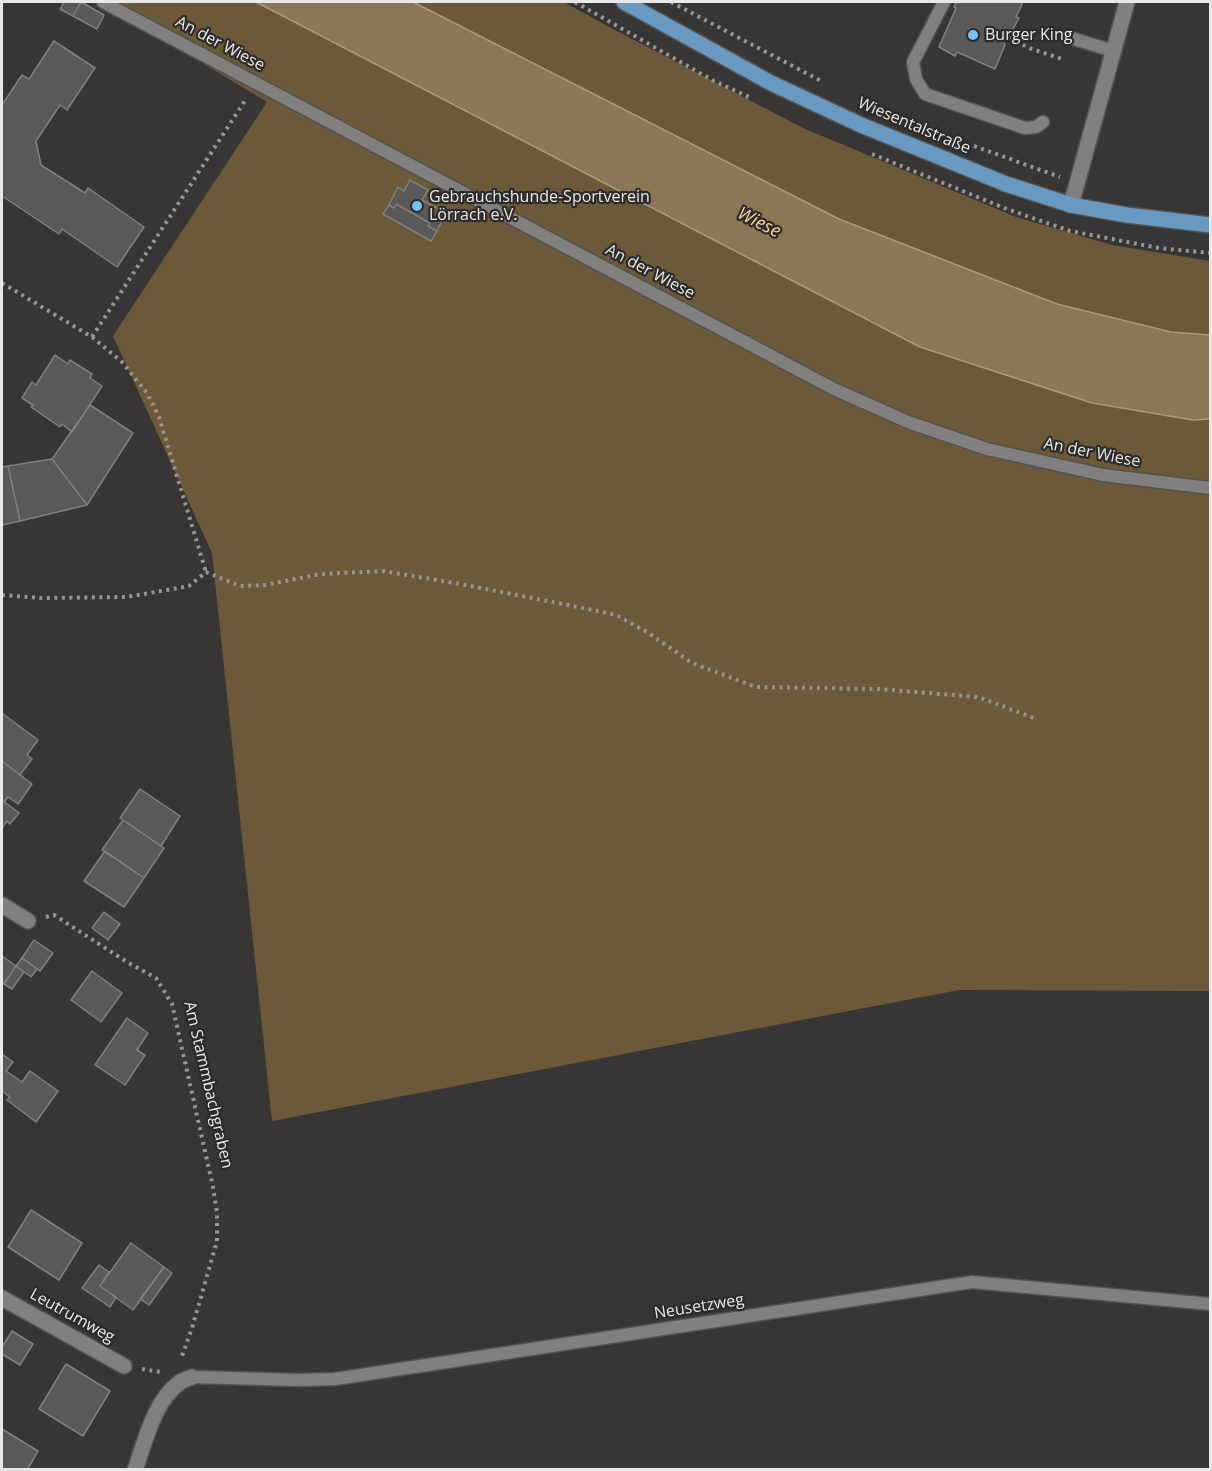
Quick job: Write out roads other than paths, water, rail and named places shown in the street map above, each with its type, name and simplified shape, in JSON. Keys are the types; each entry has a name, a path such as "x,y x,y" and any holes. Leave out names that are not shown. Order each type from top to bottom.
{"main road":[{"name":"Wiesentalstraße","path":"624,2 771,83 861,125 1006,184 1071,205 1210,225"}],"street":[{"path":"1071,205 1128,2"},
{"path":"2,904 28,921"},
{"name":"Leutrumweg","path":"2,1298 124,1366"},
{"path":"135,1470 151,1422 163,1400 179,1383 192,1377"}],"lane":[{"name":"An der Wiese","path":"103,2 834,388 908,423 987,449 1103,475 1210,488"},
{"path":"944,2 913,62 916,79 925,93 1025,129 1036,127 1042,122"},
{"path":"1068,37 1113,51"},
{"name":"Neusetzweg","path":"192,1377 335,1379 972,1282 1210,1304"}],"water":[{"name":"Wiese","path":"256,2 413,2 839,219 1057,304 1171,332 1210,335 1210,419 1193,420 1092,403 920,347"}],"place":[{"name":"Burger King","path":"973,35"},
{"name":"Gebrauchshunde-Sportverein Lörrach e.V.","path":"417,206"}]}
